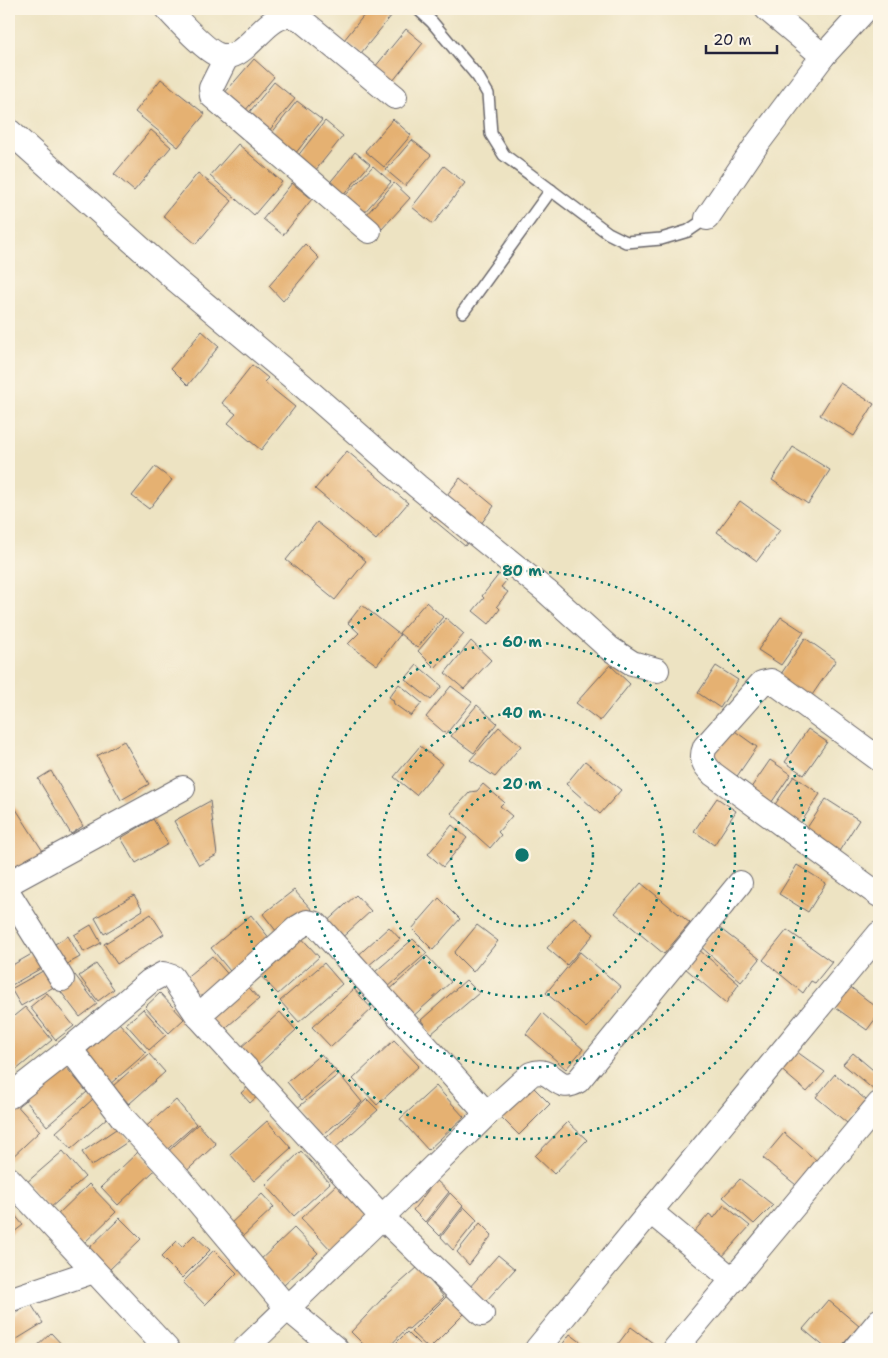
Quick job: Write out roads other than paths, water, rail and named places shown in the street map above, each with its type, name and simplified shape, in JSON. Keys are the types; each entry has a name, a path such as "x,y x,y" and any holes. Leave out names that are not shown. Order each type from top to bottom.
{"street":[{"path":"167,9 216,54 227,56 237,54 276,19 288,15 299,18 395,97"},
{"path":"767,9 824,56"},
{"path":"707,218 757,144 824,56 866,9"},
{"path":"227,56 211,88 212,96 369,231"},
{"path":"9,131 176,280 303,386 417,486 546,591 608,648 632,663 657,670"},
{"path":"879,759 770,681 762,683 705,747 702,754 704,763 713,774 879,895"},
{"path":"9,883 183,788"},
{"path":"245,1349 530,1074 546,1073 563,1085 571,1085 578,1081 740,883"},
{"path":"9,894 62,979"},
{"path":"198,1016 297,928 307,922 316,924 487,1114"},
{"path":"537,1349 879,934"},
{"path":"9,1096 70,1049 150,981 163,974 172,977 198,1016 382,1217 482,1314"},
{"path":"70,1049 122,1117 186,1187 288,1309 336,1349"},
{"path":"675,1349 879,1104"},
{"path":"9,1179 167,1349"},
{"path":"651,1212 732,1280"},
{"path":"9,1300 94,1271"},
{"path":"856,1349 879,1321"}],"lane":[{"path":"418,9 432,22 478,77 488,94 491,134 504,155 608,233 626,242 661,238 688,231 707,218"},
{"path":"463,312 552,190"}]}
